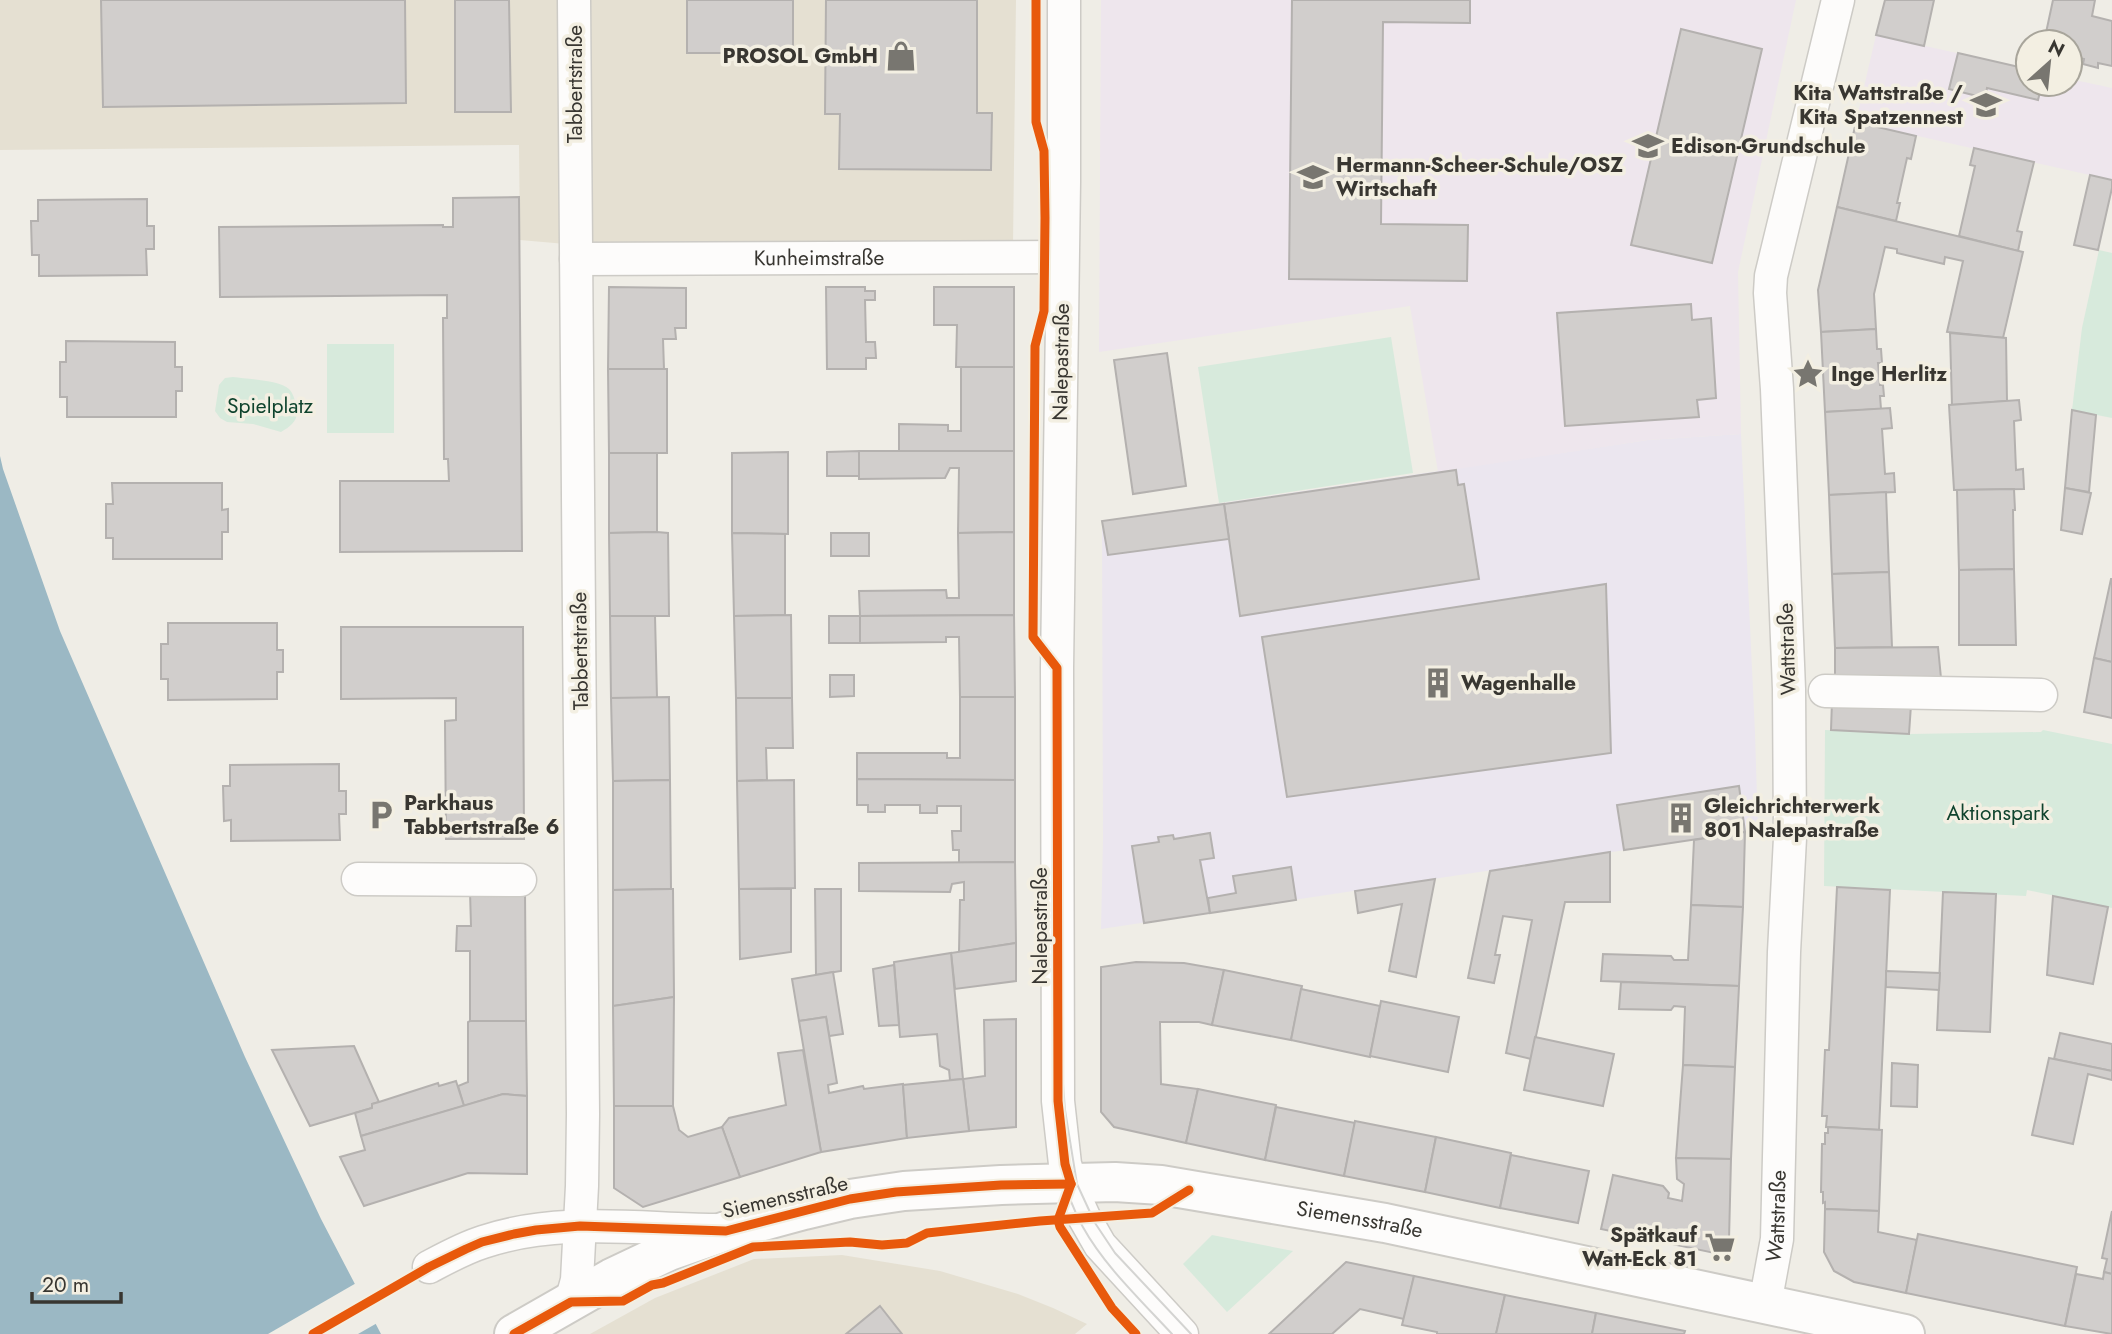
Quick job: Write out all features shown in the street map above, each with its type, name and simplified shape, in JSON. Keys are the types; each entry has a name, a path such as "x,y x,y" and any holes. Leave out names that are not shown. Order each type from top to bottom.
{"main road":[{"name":"Siemensstraße","path":"514,1334 642,1262 726,1231 804,1210 896,1192 1002,1185 1115,1182 1161,1185 1371,1221 1905,1334"}],"street":[{"name":"Tabbertstraße","path":"571,1302 577,1280 583,1114 574,0"},
{"name":"Nalepastraße","path":"1064,0 1057,668 1058,1101 1066,1164 1084,1217 1100,1245 1182,1334"},
{"name":"Wattstraße","path":"1765,1304 1777,1239 1784,952 1790,838 1789,689 1777,389 1770,293 1771,276 1838,0"},
{"name":"Kunheimstraße","path":"576,259 1062,257"},
{"path":"1825,691 2041,695"},
{"path":"358,879 520,880"},
{"name":"Siemensstraße","path":"429,1267 482,1242 536,1230 580,1226 726,1231"}],"shaded area":[{"path":"0,0 1016,0 1013,245 612,248 520,240 519,145 0,150"},
{"path":"1101,0 1796,0 1738,272 1741,434 1648,440 1438,472 1410,306 1099,352"},
{"name":"Kita Wattstraße / Kita Spatzennest","path":"1876,35 2014,66 2014,98 2084,98 2084,82 2112,88 2112,180 1856,122"},
{"path":"1741,434 1758,830 1101,929 1102,521 1648,440"},
{"path":"842,1255 940,1271 1018,1294 1087,1324 1075,1334 590,1334 655,1298 754,1259"}],"green space":[{"path":"2099,250 2112,253 2112,418 2072,410 2082,328"},
{"path":"1391,337 1413,473 1219,503 1198,367"},
{"path":"327,344 394,344 394,433 327,433"},
{"name":"Spielplatz","path":"225,378 271,382 289,389 297,410 293,423 281,432 253,424 227,422 220,418 215,411 219,385"},
{"name":"Aktionspark","path":"1825,730 1909,734 2043,730 2112,744 2112,908 2027,890 2026,896 1824,886"},
{"path":"1212,1235 1293,1251 1227,1312 1183,1264"}],"water":[{"path":"0,456 60,631 245,1057 321,1219 381,1334 0,1334"}],"pier":[{"path":"358,1282 379,1322 358,1334 268,1334"}],"building":[{"path":"101,0 405,0 406,103 103,107"},
{"path":"455,0 509,0 511,112 455,112"},
{"path":"687,0 793,0 793,53 687,53"},
{"name":"PROSOL GmbH","path":"826,0 977,0 977,113 992,113 991,170 839,169 840,114 825,114"},
{"path":"1292,0 1470,0 1470,23 1383,22 1381,224 1468,225 1467,281 1289,279"},
{"path":"1885,0 1934,0 1924,46 1876,35"},
{"path":"2053,0 2095,0 2092,16 2112,21 2112,66 2098,63 2098,68 2084,64 2084,28 2047,28"},
{"path":"1681,29 1762,49 1712,263 1631,245"},
{"path":"1958,53 2014,66 2014,94 1987,88 1985,98 1949,89"},
{"path":"1856,122 1916,136 1911,159 1907,158 1897,203 1900,203 1896,221 1837,207"},
{"path":"1974,148 2034,162 2017,231 2022,232 2018,251 1959,236 1975,166 1970,165"},
{"path":"2090,175 2112,180 2098,250 2074,245"},
{"path":"519,197 522,551 340,552 340,481 449,481 448,459 444,459 443,318 447,318 447,295 220,297 219,227 453,227 453,198"},
{"path":"147,199 147,226 154,226 154,249 146,249 147,275 39,276 39,255 32,255 31,221 38,221 38,200"},
{"path":"1837,207 2023,252 2003,338 1947,332 1963,261 1945,257 1944,264 1897,253 1897,249 1885,247 1874,294 1876,329 1821,332 1818,290"},
{"path":"609,287 686,288 686,328 675,328 676,339 663,339 664,369 608,369"},
{"path":"826,287 865,287 865,291 875,291 875,300 865,300 866,342 875,342 876,358 866,358 866,369 827,369"},
{"path":"934,287 1014,287 1014,367 956,367 957,325 934,325"},
{"path":"1691,304 1692,320 1711,318 1716,398 1697,400 1699,417 1565,426 1557,313"},
{"path":"1876,329 1877,349 1881,349 1882,363 1878,363 1884,396 1880,396 1881,409 1825,412 1821,332"},
{"path":"1950,333 2006,338 2007,401 1952,405"},
{"path":"66,341 175,342 175,367 182,367 182,391 176,391 176,417 67,417 67,397 60,397 60,362 66,362"},
{"path":"1167,353 1186,486 1133,494 1114,360"},
{"path":"961,367 1014,367 1014,451 899,451 899,424 948,425 948,431 961,431"},
{"path":"608,369 667,369 667,453 609,453"},
{"path":"2019,400 2021,420 2014,421 2016,470 2023,469 2024,489 1954,490 1949,405"},
{"path":"1890,408 1892,428 1882,429 1885,474 1894,473 1895,492 1829,495 1825,412"},
{"path":"2072,410 2096,415 2089,492 2065,488"},
{"path":"859,451 1014,451 1014,532 958,533 959,468 950,468 945,478 859,479"},
{"path":"859,451 859,476 827,476 827,452"},
{"path":"788,452 788,534 732,533 732,453"},
{"path":"609,453 657,453 657,532 609,533"},
{"path":"1456,470 1458,485 1464,484 1479,579 1240,616 1224,504"},
{"path":"112,483 222,483 222,510 228,509 228,532 222,532 222,559 113,559 113,538 106,538 106,504 113,504"},
{"path":"2065,488 2091,493 2082,534 2061,530"},
{"path":"2014,489 2014,569 1959,570 1957,490"},
{"path":"1886,492 1889,572 1832,574 1829,495"},
{"path":"1224,504 1229,539 1108,555 1102,521"},
{"path":"1014,532 1014,615 860,616 859,591 946,590 947,598 959,598 958,533"},
{"path":"609,533 668,533 669,616 610,616"},
{"path":"732,533 785,534 785,615 734,616"},
{"path":"831,533 869,533 869,556 831,556"},
{"path":"2014,569 2016,645 1959,645 1959,570"},
{"path":"1889,572 1892,647 1835,648 1832,574"},
{"path":"2112,579 2112,662 2094,658"},
{"name":"Wagenhalle","path":"1606,584 1611,753 1287,797 1262,637"},
{"path":"791,615 792,698 736,698 734,616"},
{"path":"1014,615 1015,697 960,697 959,637 946,637 946,642 860,643 860,616"},
{"path":"610,616 655,616 657,698 611,698"},
{"path":"829,616 860,616 860,643 829,643"},
{"path":"168,623 277,623 277,650 283,650 283,672 277,672 277,699 168,700 168,679 161,679 161,644 168,644"},
{"path":"341,627 523,627 524,839 446,839 445,721 456,720 456,698 341,699"},
{"path":"1938,647 1941,678 1835,678 1835,648"},
{"path":"2094,658 2112,662 2112,718 2084,712"},
{"path":"830,675 854,675 854,696 830,697"},
{"path":"669,697 670,780 613,781 611,698"},
{"path":"960,697 1015,697 1015,780 857,779 857,753 947,753 947,758 960,758"},
{"path":"736,698 792,698 793,748 766,748 767,780 737,781"},
{"path":"1832,701 1911,705 1909,734 1831,730"},
{"path":"339,764 339,791 346,791 346,814 339,814 340,840 231,841 231,820 224,821 223,786 230,786 230,765"},
{"path":"857,779 1015,780 1015,862 959,863 959,850 953,850 952,831 961,831 961,806 937,806 937,813 920,813 920,805 885,805 885,812 868,812 868,805 857,805"},
{"path":"670,780 671,889 613,890 613,781"},
{"path":"794,780 795,888 739,889 737,781"},
{"name":"Gleichrichterwerk 801 Nalepastraße","path":"1739,786 1745,832 1624,850 1617,805"},
{"path":"1745,832 1743,907 1691,905 1694,840"},
{"path":"1210,833 1214,858 1200,860 1210,913 1144,923 1132,846 1159,842 1158,837 1173,835 1174,839"},
{"path":"1610,852 1610,902 1565,902 1531,1059 1506,1053 1532,920 1503,916 1495,955 1500,955 1494,983 1468,978 1490,871"},
{"path":"1015,862 1016,943 959,952 960,900 964,900 964,882 952,884 950,892 859,891 859,863"},
{"path":"1291,867 1296,900 1210,913 1208,898 1236,893 1233,876"},
{"path":"1435,879 1416,977 1389,971 1402,904 1358,913 1355,891"},
{"path":"1837,887 1890,890 1879,1130 1826,1127 1827,1116 1822,1116 1825,1050 1829,1050"},
{"path":"673,889 674,997 613,1006 613,890"},
{"path":"739,889 791,889 791,952 740,959"},
{"path":"815,889 841,889 841,971 816,975"},
{"path":"470,892 525,892 526,1021 470,1021 470,951 456,951 457,926 471,926"},
{"path":"1943,892 1996,894 1990,1032 1937,1030"},
{"path":"2053,896 2108,907 2093,984 2047,975"},
{"path":"1691,905 1743,907 1739,986 1601,981 1603,954 1671,956 1674,960 1688,960"},
{"path":"1016,943 1016,981 955,989 951,953"},
{"path":"951,953 963,1079 950,1080 949,1070 940,1066 937,1034 900,1037 894,962"},
{"path":"1136,962 1184,963 1224,970 1212,1025 1199,1022 1160,1022 1161,1084 1198,1089 1186,1143 1114,1127 1101,1112 1101,967"},
{"path":"894,965 899,1025 879,1026 873,969"},
{"path":"1224,970 1302,986 1291,1040 1212,1025"},
{"path":"1886,971 1940,973 1939,990 1886,987"},
{"path":"833,972 843,1034 829,1036 826,1017 799,1021 792,979"},
{"path":"1621,982 1739,986 1735,1067 1683,1065 1685,1007 1674,1006 1671,1010 1619,1009"},
{"path":"1301,989 1380,1006 1370,1057 1291,1040"},
{"path":"674,997 673,1106 614,1106 613,1006"},
{"path":"1381,1001 1459,1017 1448,1072 1370,1056"},
{"path":"826,1017 837,1083 828,1085 829,1093 863,1086 864,1089 903,1084 907,1138 821,1152 799,1021"},
{"path":"1016,1019 1016,1127 969,1131 963,1079 985,1076 984,1020"},
{"path":"470,1021 526,1021 527,1096 503,1094 464,1106 458,1086 468,1082"},
{"path":"2060,1033 2112,1044 2112,1071 2054,1059"},
{"path":"1535,1037 1614,1054 1603,1106 1524,1090"},
{"path":"354,1046 379,1102 372,1104 372,1108 310,1126 272,1050"},
{"path":"803,1050 821,1152 740,1177 722,1127 729,1118 786,1105 778,1053"},
{"path":"2049,1058 2112,1071 2112,1080 2088,1074 2073,1144 2032,1135"},
{"path":"1892,1063 1918,1065 1917,1107 1891,1106"},
{"path":"1683,1065 1735,1067 1731,1159 1676,1158"},
{"path":"963,1079 969,1131 907,1138 903,1085"},
{"path":"456,1081 464,1106 361,1136 355,1113 372,1108 372,1104 438,1083 439,1086"},
{"path":"1198,1089 1276,1105 1265,1160 1186,1143"},
{"path":"503,1094 527,1096 527,1174 468,1173 364,1206 340,1157 365,1150 361,1136"},
{"path":"614,1106 673,1106 679,1130 688,1137 722,1127 740,1177 643,1207 614,1188"},
{"path":"1276,1107 1355,1123 1344,1176 1265,1160"},
{"path":"1355,1121 1436,1137 1425,1192 1344,1176"},
{"path":"1828,1127 1882,1130 1879,1211 1825,1209 1821,1192 1822,1144 1825,1144"},
{"path":"1436,1137 1511,1153 1500,1208 1425,1192"},
{"path":"1511,1155 1589,1171 1578,1223 1500,1208"},
{"path":"1676,1158 1731,1159 1729,1240 1719,1254 1601,1229 1613,1175 1663,1186 1669,1193 1668,1198 1682,1201 1684,1184 1677,1179"},
{"path":"1825,1209 1879,1211 1878,1232 1917,1240 1906,1293 1854,1282 1834,1271 1824,1252"},
{"path":"2112,1211 2112,1274 2104,1272 2107,1259 2102,1258"},
{"path":"1918,1234 2077,1267 2065,1326 1906,1293"},
{"path":"1346,1262 1414,1276 1404,1319 1360,1309 1332,1334 1269,1334"},
{"path":"2104,1272 2112,1274 2112,1334 2065,1326 2076,1274 2103,1279"},
{"path":"1414,1276 1505,1295 1496,1334 1437,1334 1402,1325"},
{"path":"1505,1295 1596,1313 1592,1334 1496,1334"},
{"path":"880,1306 902,1334 846,1334"},
{"path":"1596,1313 1685,1331 1684,1334 1592,1334"}],"tram line":[{"path":"1059,698 1060,1044 1065,1110 1077,1184 1095,1223 1115,1253 1191,1334"},
{"path":"1057,1110 1064,1181 1074,1210 1105,1260 1172,1334"}],"cycle path":[{"path":"1036,0 1036,122 1044,151 1045,218 1044,311 1035,346 1033,637 1057,668 1058,1101 1065,1164 1071,1184"},
{"path":"1071,1184 1058,1220 1060,1227 1112,1308 1136,1334"},
{"path":"313,1334 429,1267 482,1242 514,1234 580,1226 726,1231 850,1199 896,1192 1001,1185 1071,1184"},
{"path":"514,1334 571,1302 623,1301 652,1285 753,1247 850,1242 882,1245 907,1243 927,1233 1152,1213 1189,1190"}],"place":[{"name":"PROSOL GmbH","path":"901,56"},
{"name":"Kita Wattstraße / Kita Spatzennest","path":"1986,105"},
{"name":"Edison-Grundschule","path":"1648,146"},
{"name":"Hermann-Scheer-Schule/OSZ Wirtschaft","path":"1313,177"},
{"name":"Inge Herlitz","path":"1808,374"},
{"name":"Wagenhalle","path":"1438,683"},
{"name":"Parkhaus Tabbertstraße 6","path":"381,815"},
{"name":"Gleichrichterwerk 801 Nalepastraße","path":"1681,818"},
{"name":"Spätkauf Watt-Eck 81","path":"1720,1247"}]}
